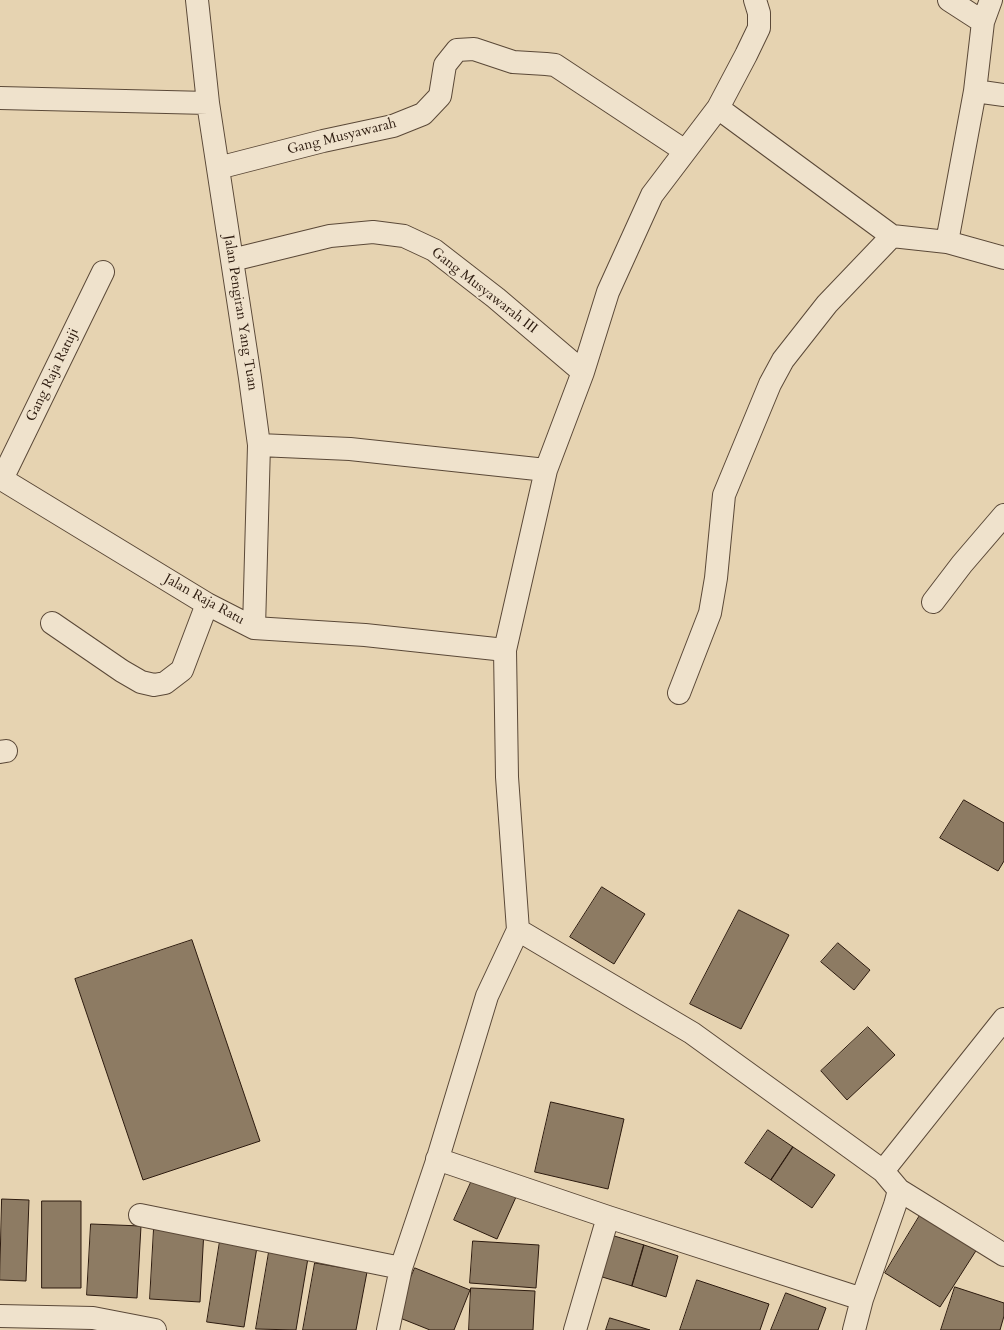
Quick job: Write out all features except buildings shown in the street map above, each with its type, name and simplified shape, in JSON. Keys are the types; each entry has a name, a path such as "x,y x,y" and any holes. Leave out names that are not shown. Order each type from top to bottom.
{"street":[{"name":"Jalan Pengiran Yang Tuan","path":"198,0 208,102 259,445 254,628"},
{"path":"388,1330 400,1268 437,1159 486,996 518,930 507,777 505,650 546,470 583,372 608,292 652,195 718,108 759,28 759,13 755,0"},
{"path":"949,0 984,22"},
{"path":"947,242 975,91 984,22 991,0"},
{"name":"Gang Musyawarah","path":"218,168 323,141 393,126 423,114 440,96 445,64 457,50 474,49 513,62 555,65 685,151"},
{"path":"975,91 1004,95"},
{"path":"0,98 208,102"},
{"path":"718,108 892,236 947,242 1004,258"},
{"name":"Gang Musyawarah III","path":"232,260 330,236 373,232 404,236 434,250 496,298 583,372"},
{"path":"679,693 710,613 716,578 724,495 770,384 783,360 827,304 892,236"},
{"name":"Gang Raja Ratuji","path":"1,479 103,272"},
{"path":"259,445 350,449 546,470"},
{"name":"Jalan Raja Ratu","path":"1,479 207,604 254,628 365,635 505,650"},
{"path":"932,602 1004,515"},
{"path":"52,623 122,671 141,682 154,685 165,683 182,670 207,604"},
{"path":"518,930 692,1033 883,1171 899,1190 1004,1255"},
{"path":"883,1171 1004,1019"},
{"path":"437,1159 608,1217 862,1299"},
{"path":"854,1330 862,1299 899,1190"},
{"path":"140,1214 400,1268"},
{"path":"575,1330 608,1217"},
{"path":"0,1316 155,1330"}]}
